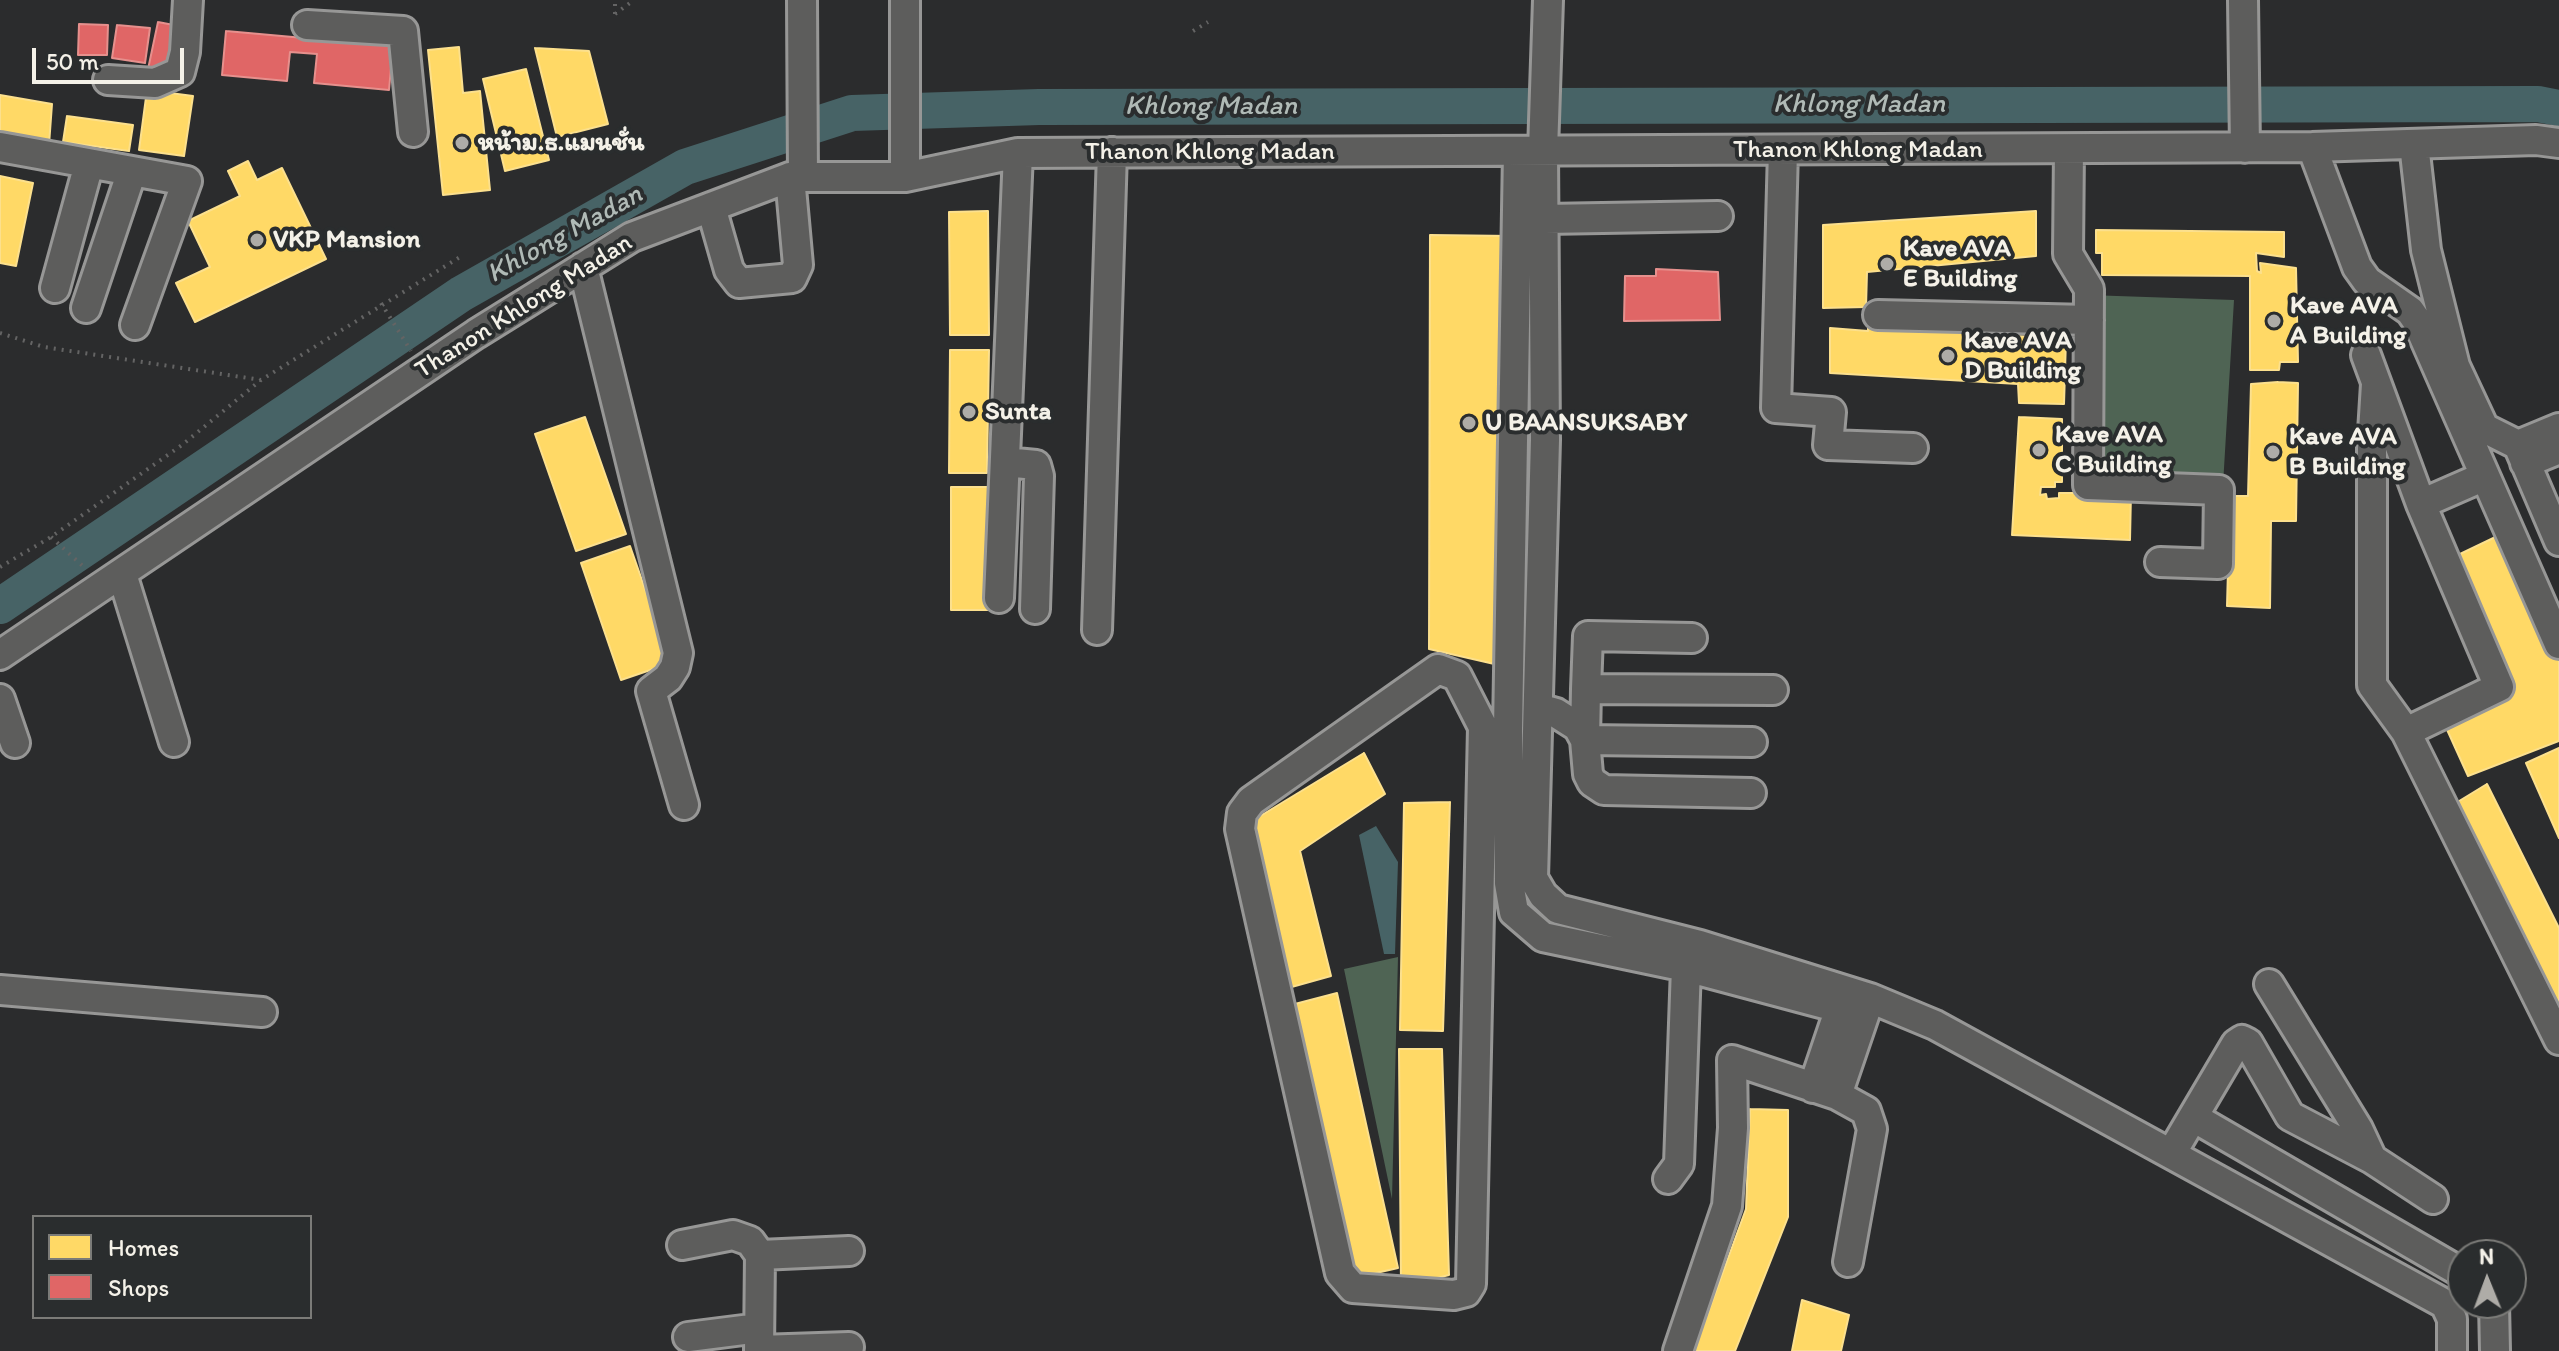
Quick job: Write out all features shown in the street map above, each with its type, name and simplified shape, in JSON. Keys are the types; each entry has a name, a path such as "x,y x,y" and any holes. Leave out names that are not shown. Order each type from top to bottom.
{"street":[{"path":"108,80 155,83 180,72 188,0"},
{"path":"711,207 729,270 739,283 792,278 798,265 802,0"},
{"path":"905,0 905,170"},
{"path":"1548,0 1546,67 1535,147 1496,728 1471,1284 1466,1292 1454,1295 1353,1288 1340,1273 1240,829 1242,813 1251,801 1438,669 1457,676 1496,728 1521,881 1558,909 1693,956 1935,1025 2445,1304 2452,1319 2452,1351"},
{"path":"2243,0 2244,141"},
{"path":"307,25 403,31 413,132"},
{"name":"Thanon Khlong Madan","path":"0,655 108,575 476,334 632,237 799,170 905,170 1018,153 1535,147 2069,149 2244,141 2312,147 2536,140 2559,143"},
{"path":"2414,144 2426,250 2455,366 2484,428 2522,454 2559,541"},
{"path":"0,147 187,181 135,325"},
{"path":"1535,147 1545,219 1545,440 1537,720 1521,881 1514,912 1543,937 1693,956"},
{"path":"2312,147 2357,267 2367,281 2410,311 2417,321 2559,644"},
{"path":"2069,149 2068,254 2088,282 2088,485 2219,490 2218,564 2160,562"},
{"path":"1783,150 1776,408 1831,412 1828,445 1913,448"},
{"path":"1097,630 1112,152"},
{"path":"999,598 1018,153"},
{"path":"55,288 89,164"},
{"path":"86,308 132,171"},
{"path":"1545,219 1718,216"},
{"path":"583,267 678,653 675,667 668,678 651,691 684,805"},
{"path":"1878,315 2089,320"},
{"path":"2366,355 2421,504 2499,687 2406,732"},
{"path":"2376,384 2372,448 2372,685 2406,732 2559,1040"},
{"path":"2522,454 2559,428"},
{"path":"2522,454 2559,449"},
{"path":"1005,462 1036,465 1039,476 1035,609"},
{"path":"2421,504 2485,476"},
{"path":"108,575 174,742"},
{"path":"1692,638 1588,636 1585,740 1588,774 1592,782 1604,790 1751,793"},
{"path":"1586,689 1773,690"},
{"path":"0,699 15,743"},
{"path":"1496,728 1537,720 1571,720 1585,740"},
{"path":"1585,740 1752,742"},
{"path":"1543,937 1558,909"},
{"path":"1668,1179 1679,1164 1693,956"},
{"path":"2269,984 2358,1129 2372,1159"},
{"path":"0,990 262,1012"},
{"path":"1825,1091 1856,1003"},
{"path":"2171,1154 2236,1044 2242,1040 2248,1043 2290,1116 2372,1159 2433,1199"},
{"path":"1678,1351 1727,1206 1733,1128 1732,1060 1825,1091 1866,1111 1872,1129 1848,1262"},
{"path":"2193,1117 2447,1264"},
{"path":"682,1245 733,1235 750,1241 760,1255 759,1343"},
{"path":"760,1255 849,1251"},
{"path":"2494,1319 2495,1351"},
{"path":"688,1337 849,1347"}],"path":[{"path":"615,0 615,14 634,0"},
{"path":"1193,31 1208,22"},
{"path":"0,567 51,537 182,445 261,380 381,303 460,257"},
{"path":"381,303 416,360"},
{"path":"0,333 44,347 261,380"},
{"path":"51,537 108,575"}],"green space":[{"path":"2088,295 2234,300 2223,485 2081,481"},
{"path":"1398,957 1392,1199 1344,969"}],"water":[{"path":"1376,826 1398,862 1395,954 1384,954 1359,835"}],"building: Homes":[{"name":"หน้าม.ธ.แมนชั่น","path":"459,47 463,93 480,91 490,190 443,195 428,50"},
{"path":"535,48 589,51 608,124 557,137"},
{"path":"526,69 549,160 505,171 483,79"},
{"path":"147,90 193,96 184,156 139,150"},
{"path":"0,95 52,104 49,145 0,135"},
{"path":"67,116 133,125 129,151 63,142"},
{"name":"VKP Mansion","path":"248,161 257,180 282,168 326,259 195,322 176,283 210,267 188,221 240,196 228,171"},
{"path":"0,176 33,183 16,266 0,263"},
{"name":"Sunta","path":"988,211 989,335 950,335 949,212"},
{"name":"Kave AVA E Building","path":"2036,211 2036,256 1867,272 1866,307 1823,308 1823,225"},
{"name":"Kave AVA A Building","path":"2096,230 2284,232 2284,257 2256,253 2257,271 2261,273 2260,263 2296,268 2298,362 2280,362 2279,370 2250,370 2250,276 2102,275 2102,253 2096,253"},
{"name":"U BAANSUKSABY","path":"1430,235 1512,236 1503,666 1429,649"},
{"name":"Kave AVA D Building","path":"1868,327 2066,339 2064,404 2019,403 2018,384 1830,373 1830,328 1868,331"},
{"name":"Sunta","path":"950,350 989,350 987,473 949,473"},
{"name":"Kave AVA B Building","path":"2298,383 2296,521 2271,521 2270,608 2227,606 2230,496 2248,496 2251,384"},
{"path":"585,417 626,534 576,551 535,434"},
{"name":"Kave AVA C Building","path":"2019,417 2062,419 2062,482 2055,482 2055,487 2041,487 2040,495 2046,494 2047,499 2059,498 2059,493 2131,493 2130,540 2012,535"},
{"name":"Sunta","path":"951,487 989,487 989,610 951,610"},
{"path":"2510,530 2559,649 2559,741 2468,776 2444,723 2510,690 2460,554"},
{"path":"630,546 671,663 621,680 581,563"},
{"path":"2559,748 2559,838 2526,763"},
{"path":"1364,753 1385,794 1300,851 1331,976 1288,988 1247,848 1259,844 1252,821"},
{"path":"2487,784 2559,928 2559,1030 2451,806"},
{"path":"1450,802 1443,1031 1400,1030 1404,803"},
{"path":"1337,993 1398,1268 1350,1279 1291,1005"},
{"path":"1399,1049 1442,1049 1449,1275 1401,1287"},
{"path":"1750,1109 1788,1110 1788,1217 1735,1351 1694,1351 1746,1209"},
{"path":"1802,1300 1849,1315 1841,1351 1792,1351"}],"building: Shops":[{"path":"158,22 184,27 163,73 147,74"},
{"path":"79,24 108,25 107,55 78,55"},
{"path":"117,25 150,28 145,63 112,58"},
{"path":"226,31 393,46 389,90 314,83 317,54 290,52 287,81 222,75"},
{"path":"1656,269 1718,272 1720,320 1624,321 1625,276 1656,276"}],"waterway":[{"name":"Khlong Madan","path":"0,606 461,294 685,167 852,113 1039,107 2538,104 2559,108"}],"place":[{"name":"หน้าม.ธ.แมนชั่น","path":"462,143"},
{"name":"VKP Mansion","path":"257,240"},
{"name":"Kave AVA E Building","path":"1887,264"},
{"name":"Kave AVA A Building","path":"2274,321"},
{"name":"Kave AVA D Building","path":"1948,356"},
{"name":"Sunta","path":"969,412"},
{"name":"U BAANSUKSABY","path":"1469,423"},
{"name":"Kave AVA C Building","path":"2039,450"},
{"name":"Kave AVA B Building","path":"2273,452"}]}
